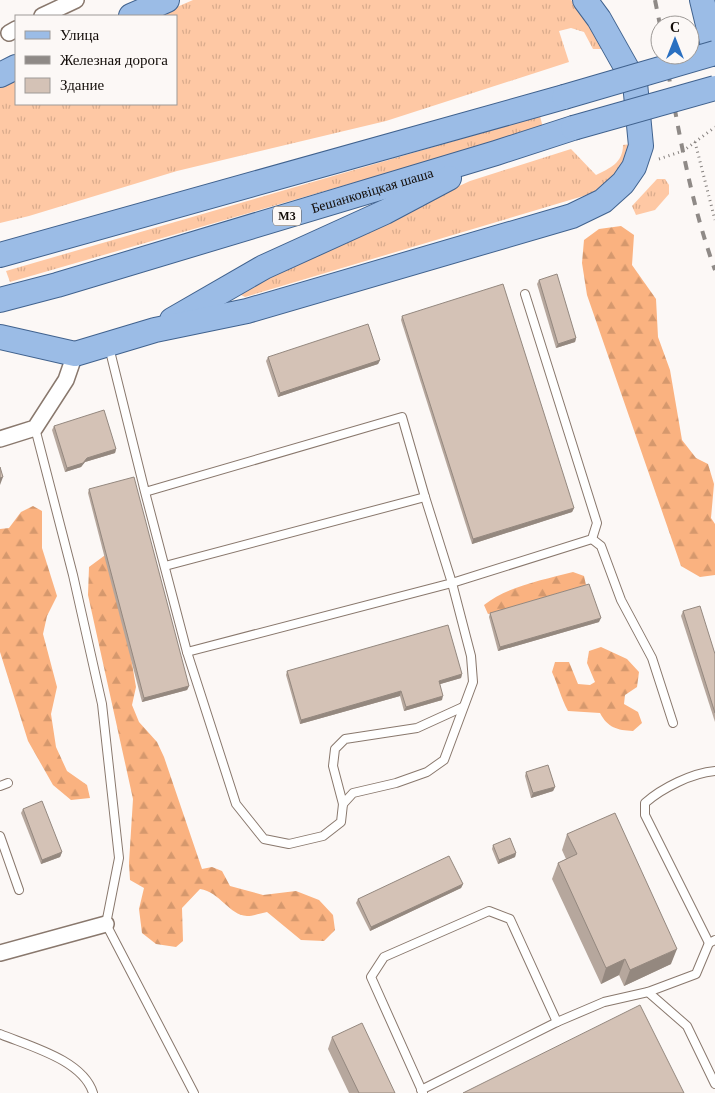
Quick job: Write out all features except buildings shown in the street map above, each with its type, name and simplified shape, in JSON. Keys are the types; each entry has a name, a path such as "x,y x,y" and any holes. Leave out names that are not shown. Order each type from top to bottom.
{"main road":[{"path":"133,15 167,0"},
{"path":"0,337 75,354 155,330 246,311 572,216 603,201 623,183 634,167 641,146 636,83 599,19 585,0"},
{"path":"0,255 715,53 702,0"},
{"path":"0,75 15,68"},
{"name":"Бешанковіцкая шаша","path":"0,300 57,285 496,153 573,128 715,88"},
{"path":"155,330 234,283 385,212 496,153"},
{"path":"0,240 68,235"},
{"path":"234,283 231,298 234,305 246,311"}],"street":[{"path":"44,15 76,0"},
{"path":"0,439 34,428 66,380 75,354"},
{"path":"0,953 106,924"}],"lane":[{"path":"525,294 597,523 592,539"},
{"path":"109,345 187,652 236,804 264,839 289,844 323,836 341,822 343,804 334,766 335,750 345,739 417,728 463,707"},
{"path":"145,492 402,417 424,497 452,583 471,656 473,682 444,760 427,772 404,781 353,792 343,804"},
{"path":"34,428 73,575 102,704 118,858 106,924 194,1093"},
{"path":"165,566 424,497"},
{"path":"187,652 452,583 592,539"},
{"path":"592,539 602,546 621,600 652,658 674,723"},
{"path":"557,1022 510,919 490,911 384,957 371,977 422,1091 557,1022 604,1002 648,992 696,974 712,942 645,814 645,803 654,795 702,772 715,771"},
{"path":"0,786 8,783"},
{"path":"0,836 19,890"},
{"path":"648,992 688,1026 715,1084"},
{"path":"0,1034 66,1061 90,1083 93,1093"}],"path":[{"path":"634,167 683,151 715,127"},
{"path":"695,142 715,220"}],"green space":[{"path":"193,0 571,0 596,28 601,42 601,49 593,49 584,32 571,28 559,31 569,62 386,121 177,171 0,223 0,84 15,77 15,105 178,105 178,15 158,15"},
{"path":"540,116 543,128 10,282 6,271"},
{"path":"631,144 616,174 590,194 245,297 241,295 245,285 470,181 571,149 596,175 618,161 623,145"},
{"path":"657,179 665,179 669,185 669,194 655,210 636,215 632,206"},
{"path":"621,226 634,235 632,265 656,299 658,337 670,370 682,440 696,458 708,464 714,484 711,518 715,524 715,575 700,577 681,566 587,295 582,263 584,240 599,229"},
{"path":"33,506 42,511 42,548 57,596 47,616 43,634 57,687 51,714 56,747 67,771 87,785 90,798 71,800 53,785 28,741 0,652 0,529 9,528 21,512"},
{"path":"108,553 129,645 136,687 132,705 139,722 157,742 164,757 202,869 212,867 222,871 230,886 263,895 296,891 319,900 333,915 335,930 324,941 301,940 267,912 250,916 241,915 229,908 213,894 200,889 182,908 183,941 176,947 156,944 142,933 139,909 144,888 130,880 129,863 133,799 88,595 89,567"},
{"path":"573,572 584,576 586,585 488,614 484,605 493,598 515,588"},
{"path":"601,647 627,659 639,672 637,687 625,695 624,704 638,712 642,723 633,731 622,730 610,725 600,713 568,711 563,701 552,672 555,662 569,662 578,684 590,685 595,682 587,663 589,651"}],"railway":[{"path":"655,0 658,15"},
{"path":"667,65 698,217 715,270"}]}
